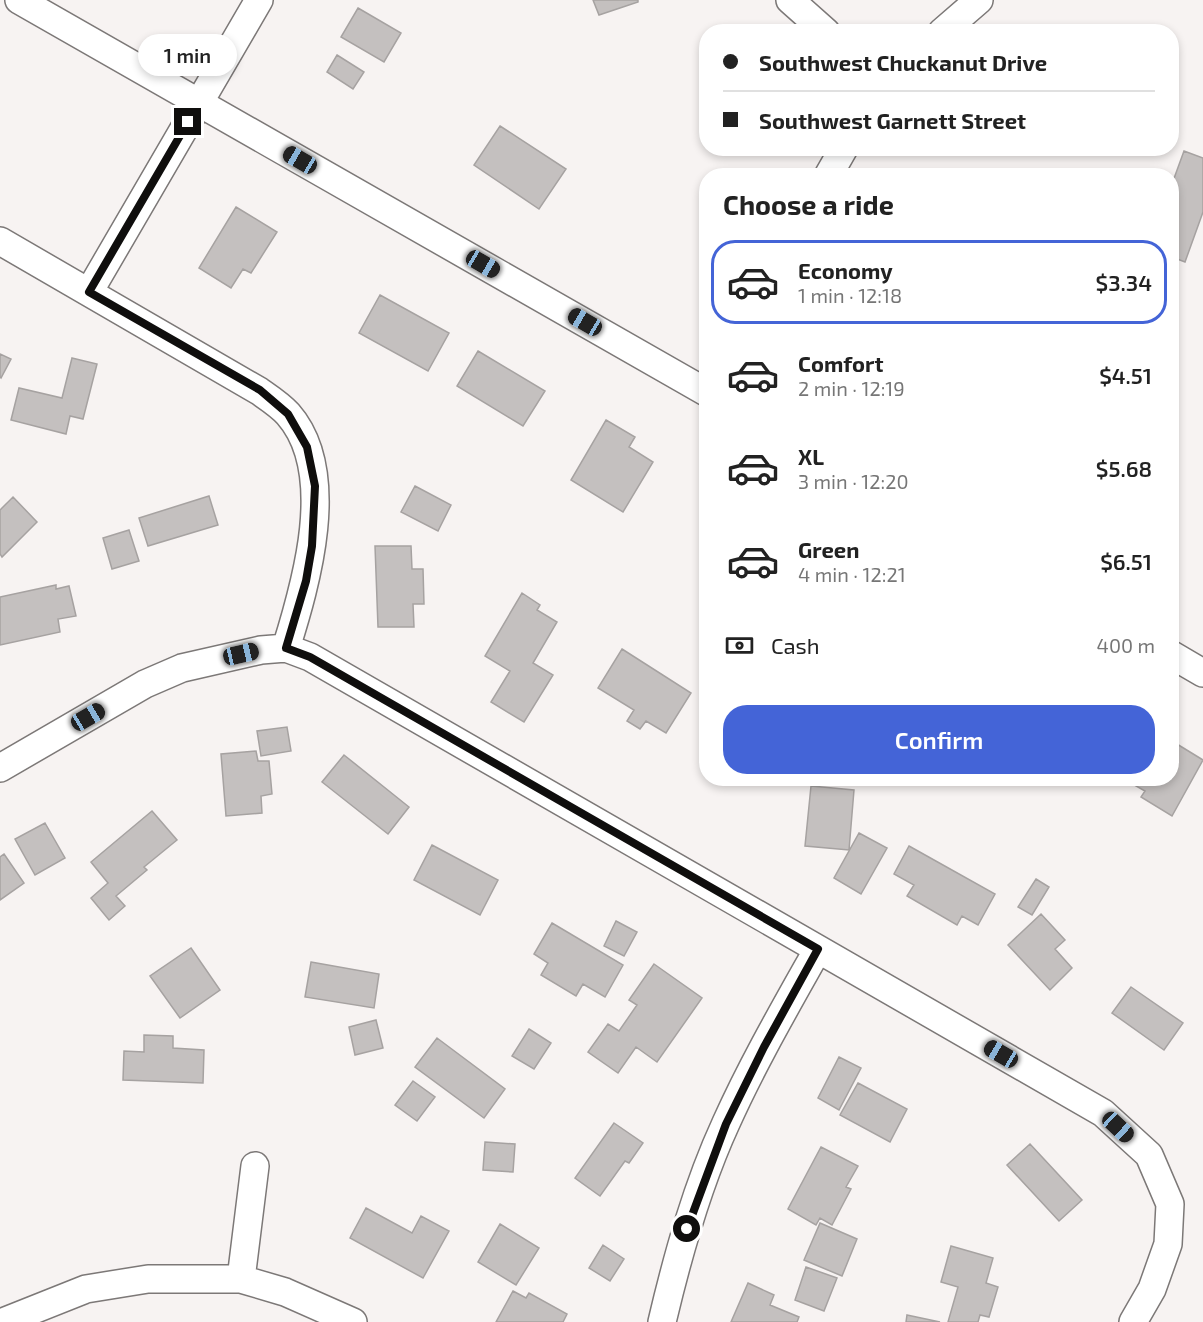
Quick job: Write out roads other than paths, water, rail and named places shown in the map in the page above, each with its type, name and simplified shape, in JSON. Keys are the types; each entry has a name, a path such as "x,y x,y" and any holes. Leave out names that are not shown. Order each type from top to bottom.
{"street":[{"path":"19,0 699,388"},
{"path":"89,292 259,0"},
{"path":"790,0 817,24"},
{"path":"951,24 979,0"},
{"path":"0,241 260,390 288,414 307,447 315,486 312,546 308,570 286,648"},
{"path":"4,757 182,668 261,650 286,648 310,657 1103,1113 1149,1155 1170,1204 1168,1244 1152,1288 1133,1322"},
{"path":"1179,660 1203,673"},
{"path":"662,1322 675,1264 726,1124 764,1047 818,949"},
{"path":"241,1279 255,1166"},
{"path":"3,1322 86,1289 148,1279 241,1279 285,1292 353,1322"}]}
